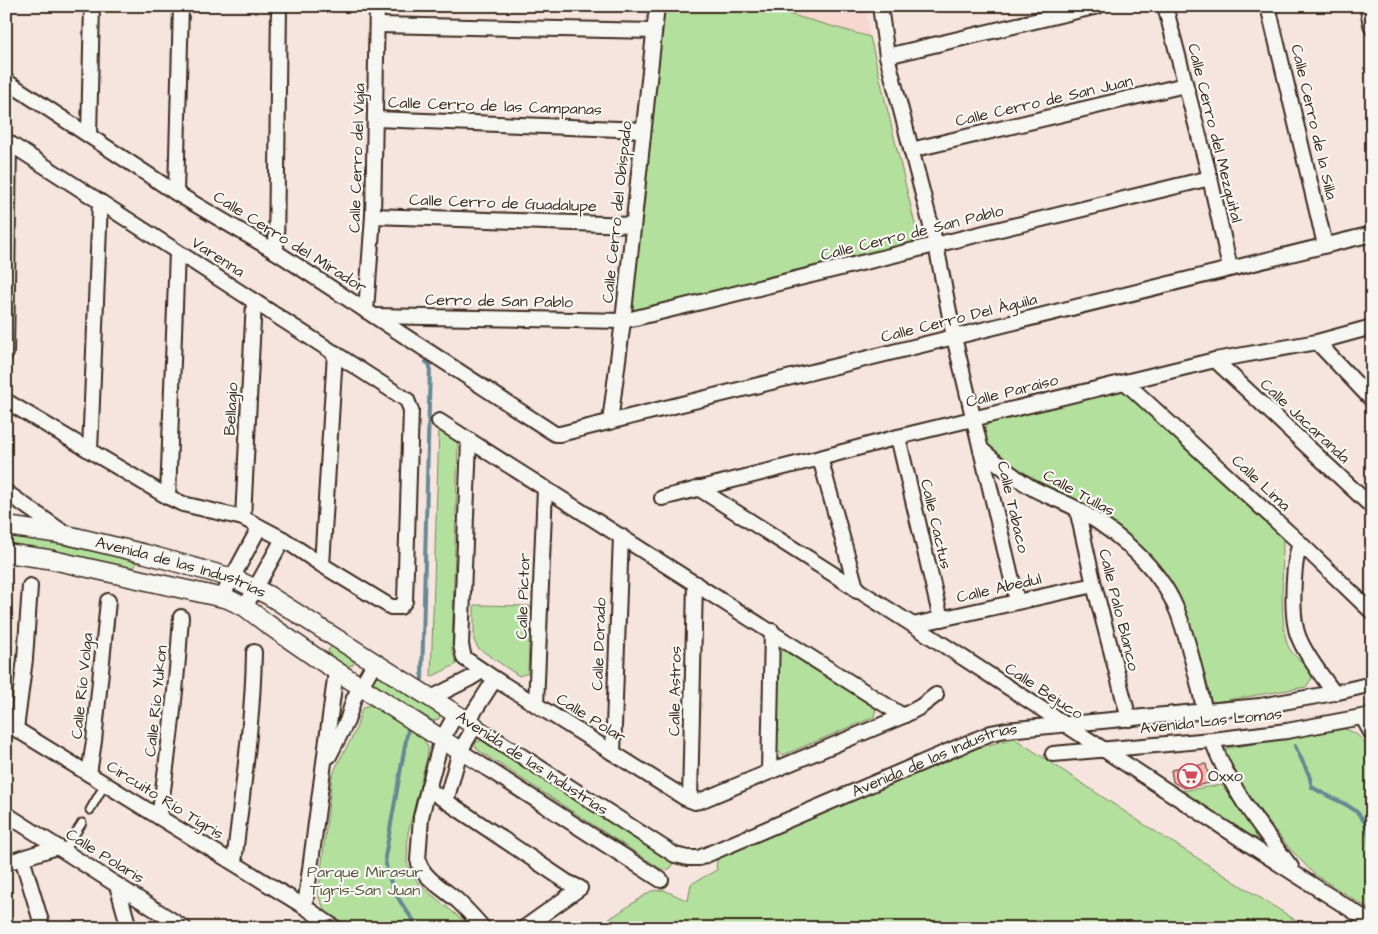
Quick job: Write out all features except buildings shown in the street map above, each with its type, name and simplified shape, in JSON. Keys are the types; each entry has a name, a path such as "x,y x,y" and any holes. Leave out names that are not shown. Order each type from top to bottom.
{"street":[{"path":"89,136 92,6"},
{"path":"176,193 181,6"},
{"path":"276,252 279,6"},
{"name":"Calle Cerro del Vigía","path":"370,313 376,119 377,6"},
{"name":"Calle Cerro del Obispado","path":"610,422 623,321 657,6"},
{"name":"Calle Tabaco","path":"880,6 887,56 936,245 954,337 1018,601"},
{"path":"887,56 1098,6"},
{"name":"Calle Cerro del Mezquital","path":"1165,6 1210,178 1230,268"},
{"name":"Calle Cerro de la Silla","path":"1268,6 1325,245"},
{"path":"1367,6 1372,28"},
{"path":"378,25 654,31"},
{"name":"Calle Cerro del Mirador","path":"6,81 176,193 276,252 555,434"},
{"name":"Calle Cerro de San Juan","path":"911,150 1185,86"},
{"name":"Calle Cerro de las Campanas","path":"376,119 643,130"},
{"path":"6,353 8,142"},
{"name":"Varenna","path":"8,142 405,398 409,403 411,410 406,601 400,606 391,606 322,566"},
{"name":"Calle Cerro de San Pablo","path":"623,321 1210,178"},
{"path":"90,451 100,202"},
{"name":"Calle Cerro de Guadalupe","path":"373,216 632,225"},
{"name":"Calle Cerro Del Águila","path":"555,434 1372,234"},
{"path":"168,498 177,252"},
{"name":"Bellagio","path":"243,518 254,301"},
{"name":"Cerro de San Pablo","path":"370,313 623,321"},
{"name":"Calle Paraíso","path":"662,498 898,437 1215,360 1317,342 1372,327"},
{"path":"1317,342 1372,400"},
{"path":"322,566 335,353"},
{"name":"Calle Jacaranda","path":"1215,360 1372,507"},
{"name":"Calle Lima","path":"1125,382 1372,612"},
{"path":"6,401 168,498 183,504 243,518 283,539 322,566"},
{"path":"439,421 903,716"},
{"name":"Calle Cactus","path":"898,437 941,619"},
{"name":"Calle Polar","path":"469,440 461,645 464,658 690,800"},
{"name":"Calle Tullas","path":"982,450 1020,481 1076,509 1111,531 1130,546 1153,571 1178,611 1205,712"},
{"path":"820,458 857,591"},
{"name":"Calle Pictor","path":"536,705 545,488"},
{"name":"Calle Bejuco","path":"698,488 1372,922"},
{"path":"6,492 67,535"},
{"name":"Calle Palo Blanco","path":"1076,509 1128,719"},
{"name":"Avenida de las Industrias","path":"6,526 67,535 146,554 233,578 256,588 375,662 675,855 688,858 699,858 984,736 1006,730 1064,725"},
{"path":"222,597 259,528"},
{"name":"Calle Dorado","path":"613,753 621,536"},
{"path":"245,607 283,539"},
{"path":"1300,543 1296,556 1294,597 1296,628 1303,647 1334,693"},
{"name":"Avenida de las Industrias","path":"6,553 48,559 140,578 222,597 245,607 336,671 661,880"},
{"path":"140,578 148,574 151,568 152,562 146,554"},
{"name":"Calle Astros","path":"690,800 695,583"},
{"name":"Calle Abedul","path":"913,625 1094,585"},
{"path":"11,726 25,659 30,586"},
{"name":"Calle Río Volga","path":"89,774 108,601"},
{"name":"Calle Río Yukon","path":"159,817 168,755 181,617"},
{"path":"769,772 772,631"},
{"path":"318,659 314,648 315,644 321,637 331,634"},
{"path":"234,863 254,687 254,652"},
{"path":"324,769 347,721 359,686 375,662"},
{"path":"305,908 336,671"},
{"path":"431,698 482,671"},
{"path":"483,928 458,902 419,867 418,860 422,817 442,739 466,720 495,679"},
{"name":"Avenida Las Lomas","path":"1064,725 1260,706 1334,693 1372,684"},
{"path":"690,800 700,801 903,716 920,707 936,695"},
{"path":"1367,716 1372,734"},
{"name":"Avenida Las Lomas","path":"1053,754 1104,751 1287,731 1367,716"},
{"path":"446,801 460,751 466,720"},
{"name":"Circuito Río Tigris","path":"11,726 234,863 335,928"},
{"path":"1212,740 1225,771 1236,790 1298,876"},
{"path":"428,789 567,882 580,888 524,928"},
{"name":"Calle Polaris","path":"6,814 184,928"},
{"path":"6,863 60,849"},
{"path":"22,858 43,928"},
{"path":"117,885 129,928"}],"lane":[{"path":"90,810 105,784"},
{"path":"60,849 82,823"}],"shaded area":[{"path":"760,6 866,6 870,37"}],"green space":[{"path":"659,6 760,6 870,37 920,245 623,315"},
{"path":"1122,390 1129,394 1279,535 1283,541 1282,597 1284,627 1289,648 1308,669 1312,678 1306,687 1215,702 1206,699 1184,622 1136,545 1097,512 1069,495 1022,475 987,443 983,434 985,427 990,422"},
{"path":"439,428 458,440 452,650 457,664 431,677"},
{"path":"6,536 39,540 134,560 137,564 132,568 60,552 6,544"},
{"path":"474,605 530,606 528,673 519,676 478,648 474,641"},
{"path":"334,646 354,659 353,665 347,666 330,656 328,650"},
{"path":"785,648 877,704 874,717 783,755 776,750 778,653"},
{"path":"379,675 440,714 439,719 433,721 374,685 372,680 375,676"},
{"name":"Parque Mirasur Tigris-San Juan","path":"370,705 422,737 428,747 408,833 407,863 420,885 472,928 353,928 326,912 319,898 332,777 356,729 362,709"},
{"path":"1344,729 1354,732 1372,754 1372,911 1314,874 1292,851 1243,787 1223,749"},
{"path":"1014,738 1145,825 1308,928 596,928 651,891 664,890 688,901 691,884 717,870 720,856 981,747"},
{"path":"482,740 672,861 672,867 667,870 661,869 478,750 475,745 476,742"},
{"path":"1222,785 1255,833 1257,839 1252,838 1180,791"}],"waterway":[{"path":"422,679 430,365 426,362"},
{"path":"408,729 385,857 392,886 407,912 420,928"},
{"path":"1295,746 1309,775 1312,787 1352,808 1364,822 1370,848 1369,870 1372,883"}],"place":[{"name":"Oxxo","path":"1190,776"}]}
